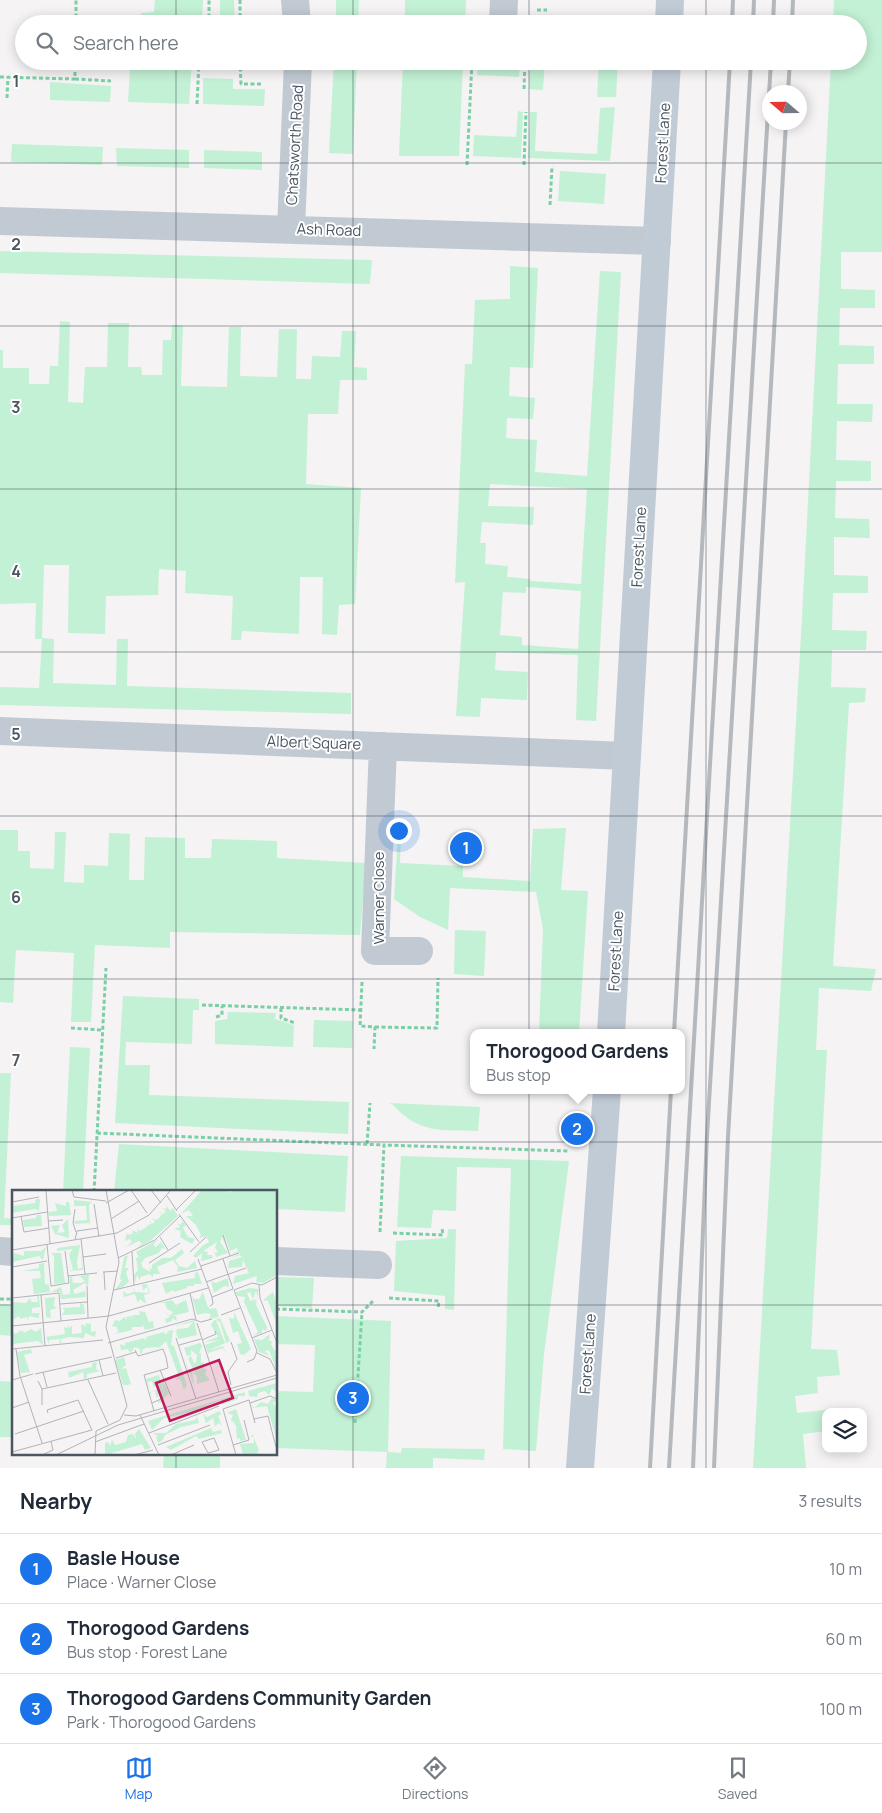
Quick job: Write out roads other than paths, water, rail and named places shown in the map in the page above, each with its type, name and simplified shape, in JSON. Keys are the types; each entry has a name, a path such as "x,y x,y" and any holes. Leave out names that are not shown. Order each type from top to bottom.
{"street":[{"path":"294,0 296,15"},
{"path":"503,15 504,0"},
{"path":"669,15 670,0"},
{"name":"Chatsworth Road","path":"291,229 298,70"},
{"name":"Forest Lane","path":"611,1029 666,70"},
{"name":"Ash Road","path":"0,221 657,241"},
{"name":"Albert Square","path":"0,731 627,756"},
{"name":"Warner Close","path":"383,746 375,951 419,952"},
{"name":"Forest Lane","path":"580,1468 607,1094"},
{"path":"278,1261 378,1265"}],"railway":[{"path":"732,15 733,0"},
{"path":"753,15 754,0"},
{"path":"773,15 774,0"},
{"path":"792,15 793,0"},
{"path":"674,1029 729,70"},
{"path":"669,1468 750,70"},
{"path":"693,1468 707,1136 770,70"},
{"path":"788,85 789,70"},
{"path":"714,1468 728,1137 786,130"},
{"path":"650,1468 671,1094"}],"place":[{"name":"Basle House","path":"466,848"},
{"name":"Thorogood Gardens","path":"577,1129"},
{"name":"Thorogood Gardens Community Garden","path":"353,1398"}]}
